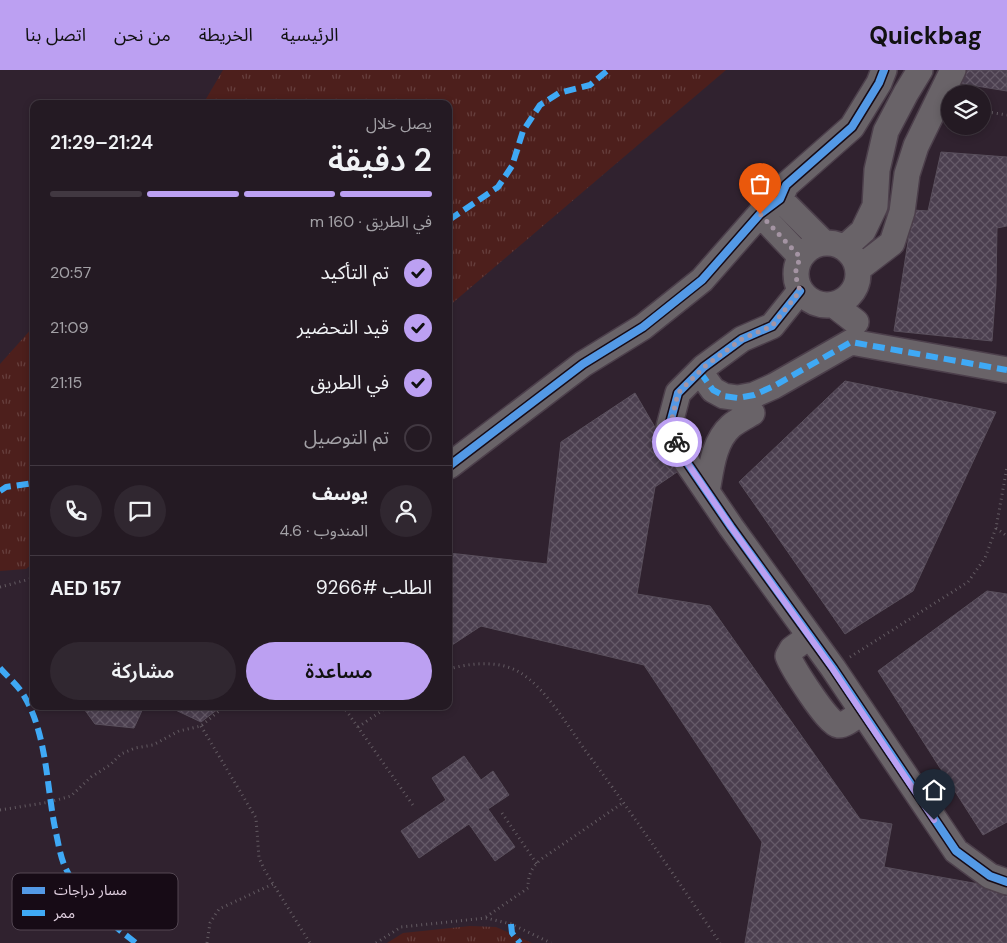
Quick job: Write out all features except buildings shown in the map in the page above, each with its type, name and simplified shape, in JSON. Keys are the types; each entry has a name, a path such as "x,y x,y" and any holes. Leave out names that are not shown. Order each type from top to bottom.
{"street":[{"path":"452,464 584,364 643,327 702,280 760,214 780,199 786,185 852,127 879,83 884,70"},
{"path":"780,199 834,245 856,261 858,279 855,288 850,296 842,302 834,305 815,303 800,291 795,274 800,257 814,245 834,245 863,231 875,206 878,170 886,131 920,70"},
{"path":"858,269 892,243 902,212 907,174 916,146 953,70"},
{"path":"760,214 800,257"},
{"path":"800,291 772,326 742,339 700,372 678,393 670,427 686,461 810,636 956,851 990,876 1007,882"},
{"path":"834,305 856,322"},
{"path":"700,372 713,390 724,396 738,398 754,395 774,386 851,342 1007,370"},
{"path":"707,492 712,463 719,442 731,426 752,413"},
{"path":"810,636 792,649 788,658 826,716 832,723 841,725 862,712"}],"path":[{"path":"991,112 1007,116"},
{"path":"832,668 968,582 985,558 996,528 1007,467"},
{"path":"996,528 1007,536"},
{"path":"0,587 30,579"},
{"path":"452,668 466,664 494,664 519,672 545,694 624,802 720,943"},
{"path":"0,810 50,802 71,796 122,754 135,748 152,745 179,731 201,726 220,710"},
{"path":"346,710 415,808"},
{"path":"358,726 383,710"},
{"path":"201,726 256,818 259,858 310,943"},
{"path":"486,918 528,888 528,878 532,869 537,864 624,802"},
{"path":"502,813 537,864"},
{"path":"207,943 210,923 219,910 273,884"},
{"path":"376,943 401,927 486,918 511,924 551,943"}],"green space":[{"path":"223,70 726,70 452,303 452,100 205,100"},
{"path":"30,330 30,566 26,569 0,571 0,364"},
{"path":"470,926 496,927 532,943 387,943 403,933"}],"marked path":[{"path":"452,218 498,187 512,166 523,131 540,105 559,93 590,85 608,70"},
{"path":"700,372 713,390 724,396 738,398 754,395 774,386 851,342 1007,370"},
{"path":"0,491 6,487 30,484"},
{"path":"0,668 21,691 30,706"},
{"path":"31,710 41,740 55,828 61,854 68,873"},
{"path":"511,924 512,933 520,943"},
{"path":"120,930 136,943"}],"cycle path":[{"path":"452,464 583,364 643,327 702,280 760,214 780,199 786,185 852,127 879,83 884,70"},
{"path":"800,291 772,326 742,339 704,367 678,393 669,427 686,461 731,527 833,668 956,851 990,876 1007,882"}],"way so far":[{"path":"677,442 670,427 678,393 704,367 742,339 772,326 800,291 795,274 800,257 760,214"}],"route":[{"path":"677,442 686,461 832,668 934,820"}]}
